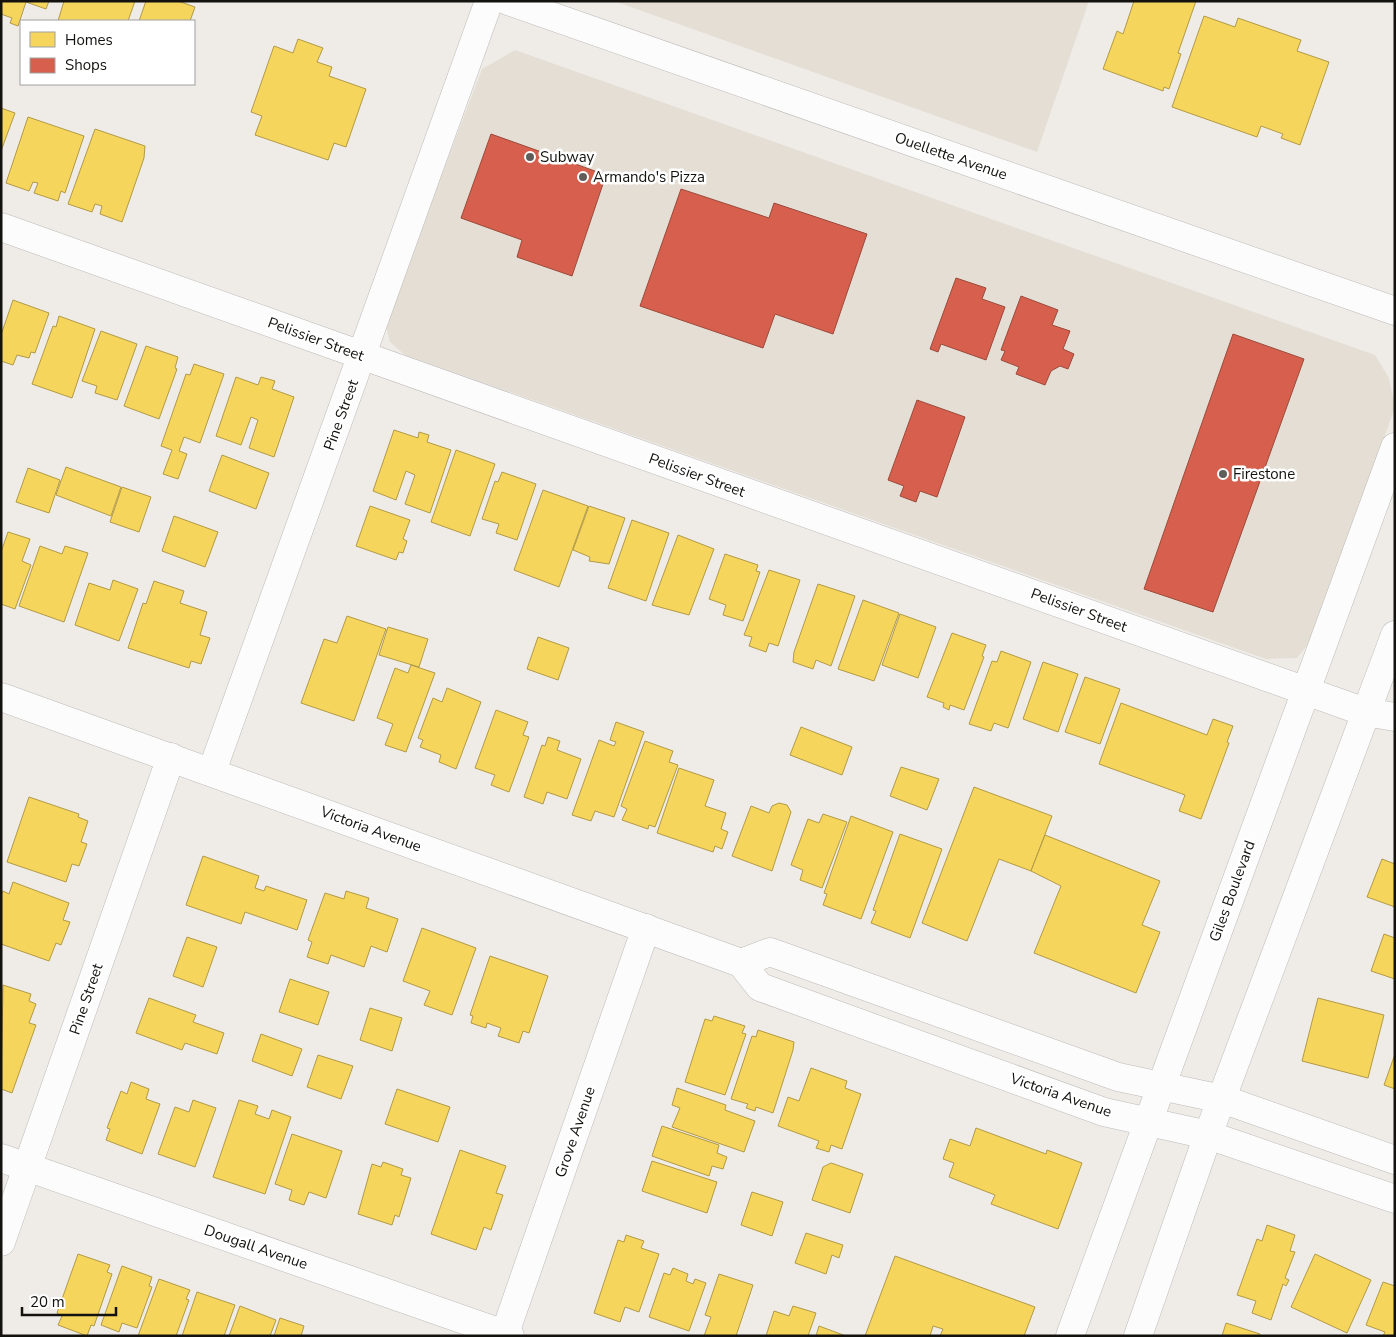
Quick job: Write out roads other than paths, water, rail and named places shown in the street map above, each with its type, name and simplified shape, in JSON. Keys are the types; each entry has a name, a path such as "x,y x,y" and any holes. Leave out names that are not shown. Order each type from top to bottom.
{"street":[{"name":"Pine Street","path":"212,771 489,1"},
{"name":"Ouellette Avenue","path":"508,1 1395,311"},
{"name":"Pelissier Street","path":"1,227 1365,712 1395,717"},
{"name":"Giles Boulevard","path":"1070,1336 1395,447"},
{"path":"1138,1336 1208,1135 1395,635"},
{"name":"Victoria Avenue","path":"1,697 212,771 741,963 760,987 1104,1112 1208,1135 1395,1199"},
{"name":"Pine Street","path":"1,1242 172,757"},
{"name":"Grove Avenue","path":"506,1335 646,928"},
{"path":"741,963 770,952 1118,1077 1222,1100 1395,1160"},
{"name":"Dougall Avenue","path":"1,1158 506,1335"}],"place":[{"name":"Subway","path":"530,157"},
{"name":"Armando's Pizza","path":"583,177"},
{"name":"Firestone","path":"1223,474"}]}
